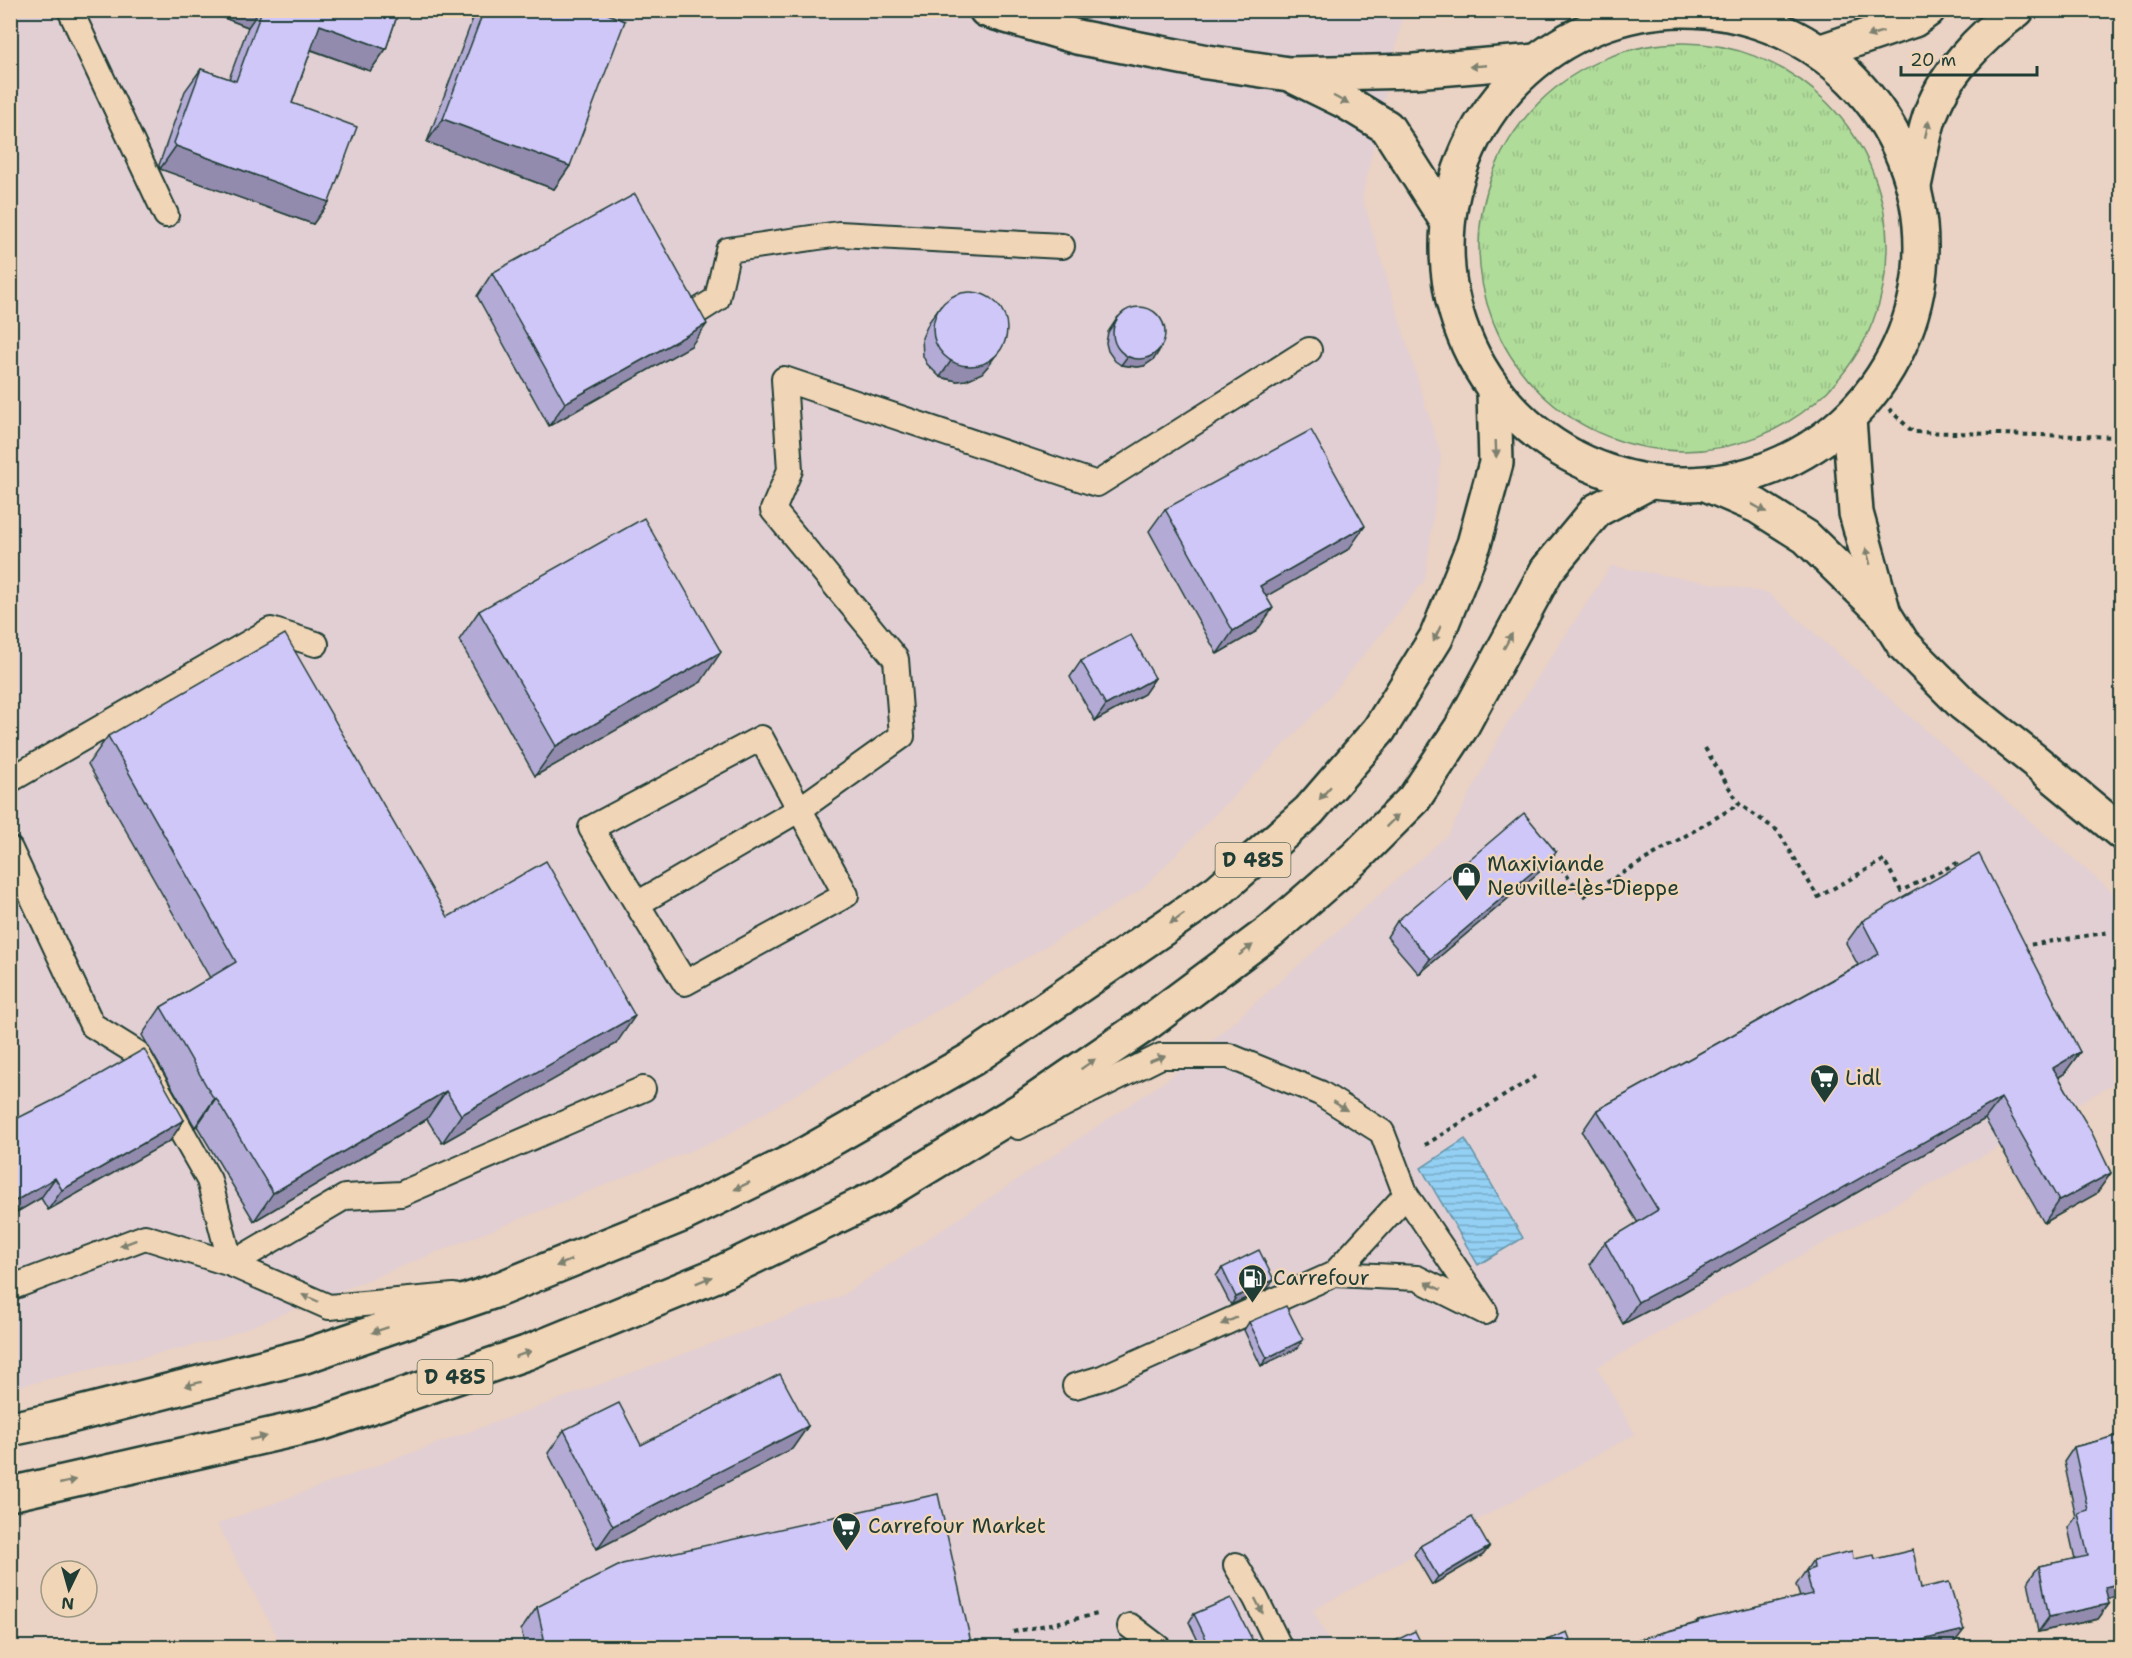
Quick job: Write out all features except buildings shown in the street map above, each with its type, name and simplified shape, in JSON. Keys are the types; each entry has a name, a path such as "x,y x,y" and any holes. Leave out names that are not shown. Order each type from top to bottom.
{"main road":[{"path":"986,10 1077,37 1207,62 1289,74 1414,71 1536,61"},
{"path":"1819,52 1914,20 1928,10"},
{"path":"1914,186 1929,117 1953,70 2017,10"},
{"path":"1659,11 1715,12 1769,26 1819,52 1861,89 1893,135 1914,186 1921,223 1922,246 1917,295 1907,330 1892,363 1872,393 1849,419 1806,451 1758,473 1706,484 1650,482 1590,466 1537,434 1494,391 1470,352 1454,310 1446,265 1447,221 1462,160 1493,106 1536,61 1574,37 1615,20 1659,11"},
{"path":"1289,74 1344,101 1387,128 1447,221"},
{"name":"D 485","path":"10,1429 54,1420 305,1356 492,1292 682,1215 795,1160 972,1059 1218,891 1309,811 1379,730 1436,638 1474,544 1496,463 1494,391"},
{"path":"1849,419 1856,513 1883,612"},
{"name":"D 485","path":"10,1494 323,1423 537,1348 714,1276 879,1196 1024,1108 1149,1022 1271,931 1356,857 1414,800 1461,728 1547,570 1597,510 1650,482"},
{"path":"1706,484 1757,506 1806,537 1883,612 1903,644 1963,704 2035,760 2121,833"}],"lane":[{"path":"70,10 166,216"},
{"path":"698,310 717,298 728,250 839,234 1062,246"},
{"path":"637,904 800,809 902,736 896,659 773,510 790,470 784,379 1097,484 1309,350"},
{"path":"10,780 271,630 316,644"},
{"path":"760,738 800,809 846,895 685,983 591,828 760,738"},
{"path":"10,849 93,1025 136,1053 209,1180 231,1264"},
{"path":"879,1196 1161,1056 1229,1056 1320,1093 1382,1132 1406,1195 1485,1312 1417,1278 1334,1274"},
{"path":"231,1264 345,1197 401,1194 643,1089"},
{"path":"1075,1386 1102,1378 1334,1274 1406,1195"},
{"path":"10,1288 145,1237 231,1264 329,1307 492,1292"},
{"path":"1236,1565 1280,1647"},
{"path":"1130,1626 1159,1647"}],"path":[{"path":"1872,393 1913,432 2121,437"},
{"path":"1705,748 1740,804 1778,831 1818,897 1884,860 1901,891 1959,862 1965,872"},
{"path":"1548,853 1584,896 1740,804"},
{"path":"2019,946 2110,932"},
{"path":"1394,1165 1536,1076"},
{"path":"1013,1632 1099,1614"}],"shaded area":[{"path":"10,11 1404,11 1362,197 1441,456 1425,580 1322,706 1142,889 722,1138 220,1339 11,1388"},
{"path":"1611,566 1768,593 2121,900 2121,1080 1597,1367 1635,1434 1313,1610 1332,1647 283,1647 217,1524 842,1296 1167,1080 1449,834 1504,729"}],"green space":[{"path":"1683,43 1723,47 1761,58 1797,77 1828,102 1853,133 1872,169 1883,207 1887,247 1883,287 1872,325 1853,361 1828,392 1797,417 1761,436 1723,447 1683,451 1643,447 1605,436 1569,417 1538,392 1513,361 1494,325 1483,287 1479,247 1483,207 1494,169 1513,133 1538,102 1569,77 1605,58 1643,47"}],"water":[{"path":"1465,1139 1523,1238 1478,1265 1421,1168"}],"place":[{"name":"Maxiviande Neuville-lès-Dieppe","path":"1466,902"},
{"name":"Lidl","path":"1824,1104"},
{"name":"Carrefour","path":"1252,1304"},
{"name":"Carrefour Market","path":"847,1552"}]}
